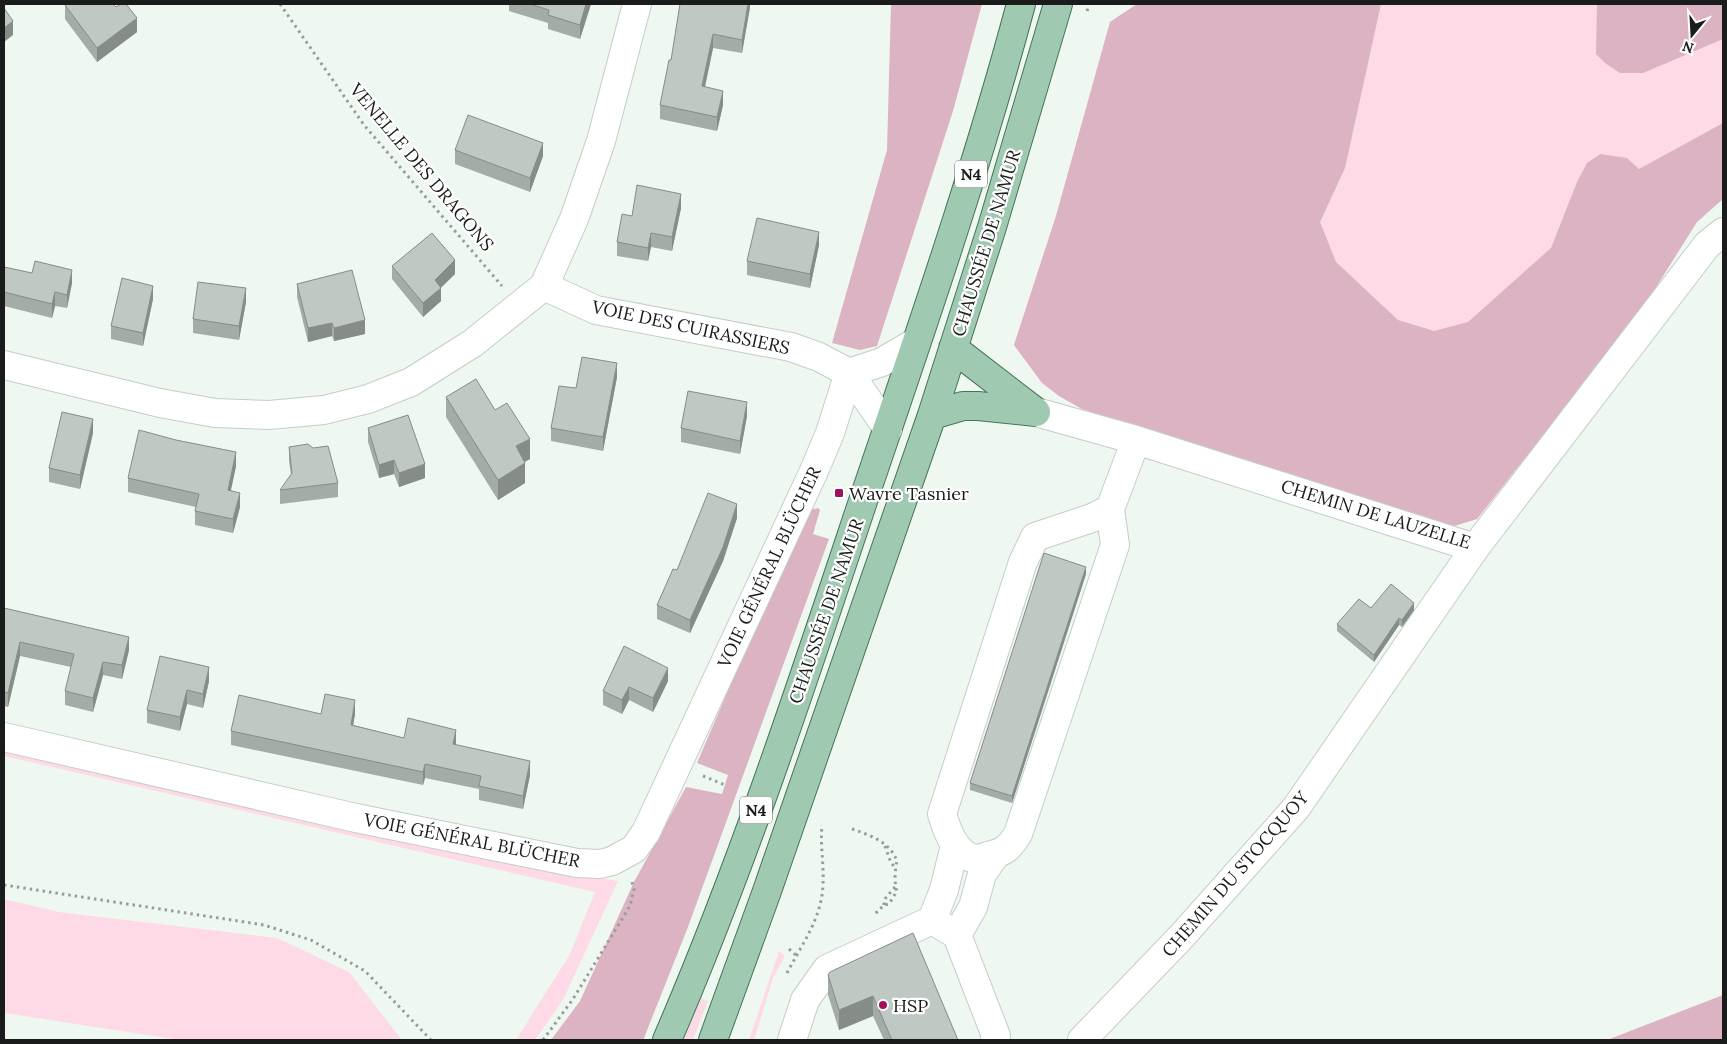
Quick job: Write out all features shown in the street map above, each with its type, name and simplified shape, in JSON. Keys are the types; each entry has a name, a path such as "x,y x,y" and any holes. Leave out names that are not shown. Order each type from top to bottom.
{"main road":[{"name":"CHAUSSÉE DE NAMUR","path":"667,1040 694,976 753,820 888,428 967,187 1021,4"},
{"name":"CHAUSSÉE DE NAMUR","path":"713,1040 767,891 932,415 1058,4"},
{"path":"953,348 1036,412"},
{"path":"932,415 963,406 1036,412"}],"street":[{"path":"4,365 160,403 215,412 269,415 324,410 368,399 411,382 473,342 544,286 574,219 601,141 637,4"},
{"name":"CHEMIN DE LAUZELLE","path":"1036,412 1136,440 1475,548 1706,245 1723,232"},
{"name":"VOIE DES CUIRASSIERS","path":"544,286 596,310 790,347 819,357 849,373 888,428"},
{"path":"849,373 882,362 916,342"},
{"name":"VOIE GÉNÉRAL BLÜCHER","path":"4,737 356,818 577,863 606,862 626,854 634,849 646,832 810,480 830,433 849,373"},
{"path":"1110,509 1092,518 1035,537 1023,562 942,814 946,831 955,845 966,854 977,859 1010,848 1018,834 1115,545 1110,509 1136,440"},
{"name":"CHEMIN DU STOCQUOY","path":"1082,1040 1181,937 1296,808 1475,548"},
{"path":"792,1040 805,1000 827,969 932,920 944,890 955,845"},
{"path":"956,935 973,907 982,874 996,854"},
{"path":"932,920 956,935 996,1036 995,1040"}],"path":[{"name":"VENELLE DES DRAGONS","path":"280,4 364,125 505,289"},
{"path":"852,829 874,837 892,850 897,861 895,867 895,887 897,890 889,904 884,905 868,922"},
{"path":"886,846 891,863 895,867"},
{"path":"543,1040 573,999 630,906 634,890 626,854"},
{"path":"797,956 809,934 818,911 823,884 821,862"},
{"path":"4,885 264,925 310,940 365,971 431,1040"},
{"path":"884,905 884,900 895,887"},
{"path":"789,950 797,956 803,957"}],"shaded area":[{"path":"891,4 982,4 953,111 877,346 860,350 832,343 887,150"},
{"path":"1137,4 1723,4 1723,199 1697,222 1641,311 1477,519 1454,526 1082,409 1059,396 1042,383 1014,345 1056,216 1110,22"},
{"path":"1137,4 1381,4 1345,168 1320,222 1336,262 1398,320 1434,331 1468,322 1551,248 1577,182 1587,163 1600,154 1627,158 1639,169 1723,123 1723,199 1697,222 1641,311 1477,519 1454,526 1082,409 1059,396 1042,383 1014,345 1056,216 1110,22"},
{"path":"1597,4 1723,4 1723,39 1643,73 1620,73 1596,54"},
{"path":"818,508 820,510 813,534 829,539 688,927 643,1040 551,1040 580,1001 634,882 686,787 722,794 728,775 697,763 802,518 810,510"},
{"path":"4,747 579,875 618,881 563,1000 535,1040 516,1040 570,954 595,892 4,756"},
{"path":"4,899 59,912 277,938 349,972 402,1040 180,1040 4,1013"},
{"path":"779,951 785,956 773,978 754,1040 749,1040"},
{"path":"1723,995 1723,1040 1607,1040"},
{"path":"700,998 708,1001 693,1040 684,1040"}],"building":[{"path":"113,4 116,7 126,4 137,18 97,48 65,5"},
{"path":"530,4 586,4 580,25 548,15 549,10"},
{"path":"680,4 748,4 742,40 713,34 702,86 723,91 717,117 660,105 669,60 671,60"},
{"path":"4,8 13,21 4,28"},
{"path":"468,115 543,143 530,178 455,150"},
{"path":"637,185 681,194 672,237 651,233 648,248 617,242 622,214 632,216"},
{"path":"757,218 819,232 810,274 747,261"},
{"path":"432,233 455,260 435,280 441,288 423,303 392,266"},
{"path":"35,261 72,270 67,295 55,292 52,304 4,292 4,267 32,273"},
{"path":"352,270 365,320 334,328 332,323 308,328 297,284"},
{"path":"122,278 153,286 143,333 111,326"},
{"path":"198,282 246,288 239,326 193,319"},
{"path":"582,357 617,363 603,437 551,428 559,386 576,388"},
{"path":"476,379 495,410 507,403 530,439 516,446 525,463 498,480 446,397"},
{"path":"688,391 747,402 740,441 681,428"},
{"path":"62,412 93,419 80,475 49,468"},
{"path":"408,415 425,464 399,473 394,460 379,465 368,428"},
{"path":"139,430 176,440 236,452 228,490 240,493 233,519 195,511 199,494 128,478"},
{"path":"308,444 313,448 328,446 338,483 280,490 292,473 289,447"},
{"path":"708,493 737,504 723,547 690,620 657,605 673,569 677,570"},
{"path":"1044,553 1086,567 1012,796 970,783"},
{"path":"1391,584 1414,603 1402,620 1399,618 1374,655 1337,624 1359,599 1371,608"},
{"path":"4,608 129,637 122,665 103,662 93,698 65,691 74,654 20,642 8,693 4,692"},
{"path":"624,646 668,668 653,698 629,687 622,700 603,691"},
{"path":"160,656 209,667 203,694 187,690 180,717 147,710"},
{"path":"325,694 355,700 351,725 404,738 408,718 456,730 453,744 530,761 523,796 479,786 481,776 425,764 423,772 231,731 239,695 321,714"},
{"name":"HSP","path":"913,933 958,1040 892,1040 873,996 839,1010 828,975 830,972"}],"place":[{"name":"Wavre Tasnier","path":"839,493"},
{"name":"HSP","path":"883,1005"}]}
